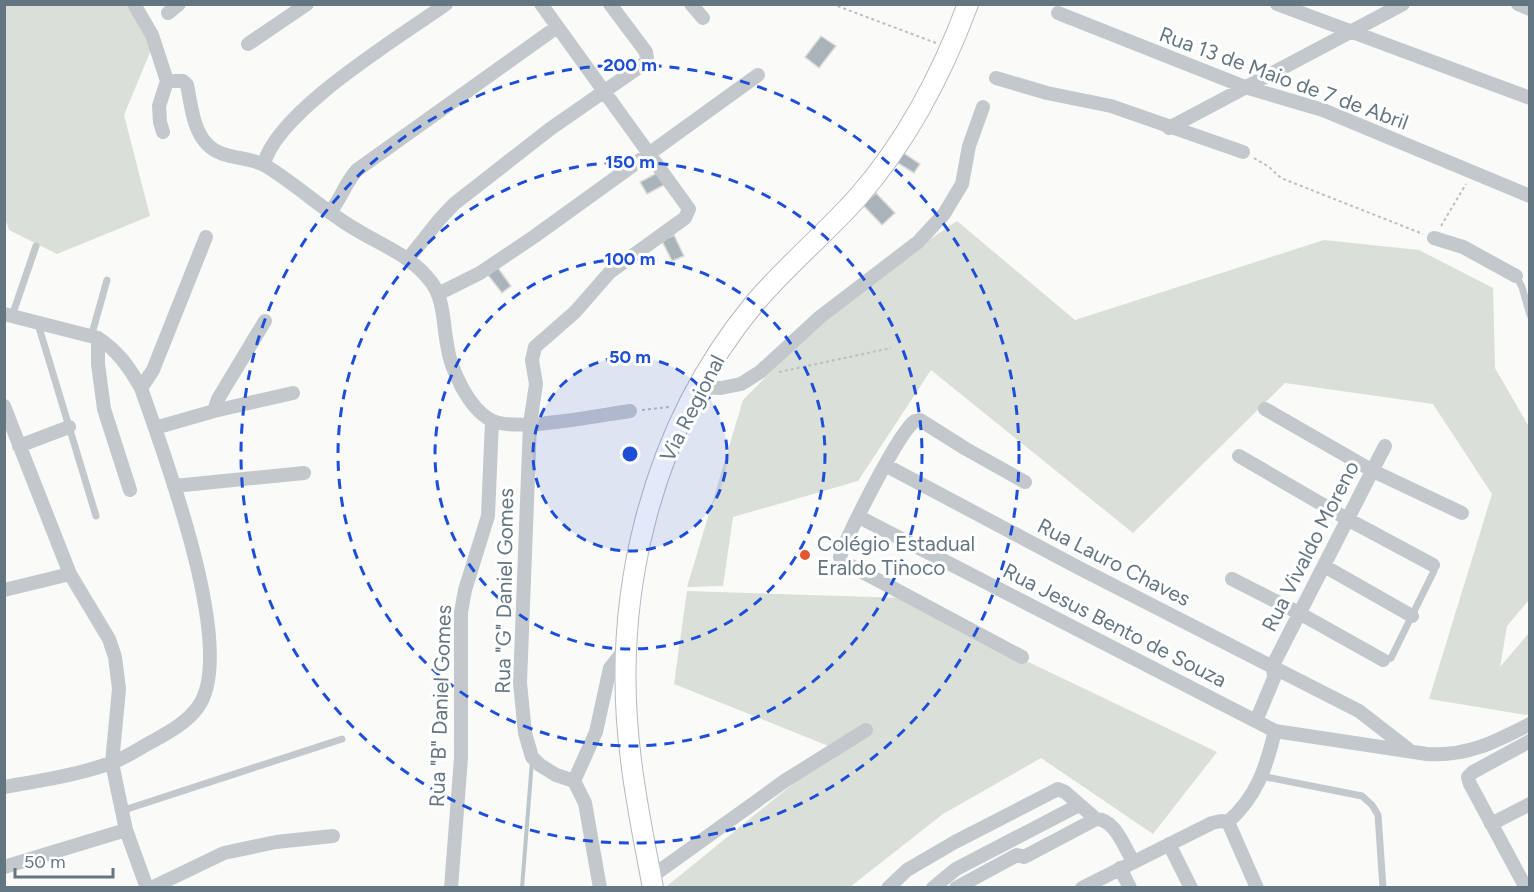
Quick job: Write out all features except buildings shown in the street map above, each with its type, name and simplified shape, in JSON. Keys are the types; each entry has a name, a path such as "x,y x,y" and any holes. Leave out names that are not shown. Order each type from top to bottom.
{"main road":[{"name":"Via Regional","path":"652,882 631,760 626,689 626,648 632,582 639,542 663,462 713,360 756,303 858,196 898,144 926,100 968,4"}],"street":[{"path":"134,4 152,35 167,81 159,106 163,132"},
{"path":"248,44 307,4"},
{"path":"264,164 267,152 287,127 321,94 446,4"},
{"path":"541,4 649,152"},
{"path":"408,259 454,204 550,129 645,63 648,59 646,52 610,4"},
{"path":"691,4 703,18"},
{"path":"1277,4 1530,98"},
{"path":"1169,128 1403,4"},
{"path":"1518,4 1530,9"},
{"name":"Rua 13 de Maio de 7 de Abril","path":"1058,14 1245,87 1323,111 1530,196"},
{"path":"330,212 340,199 345,184 357,170 557,27"},
{"path":"438,294 480,273 535,236 758,75"},
{"path":"996,78 1047,93 1111,106 1243,152"},
{"path":"167,81 186,82 198,129 207,144 222,154 264,164 347,225 408,259 421,269 438,294 449,356 465,392 477,409 492,421 530,424 630,411"},
{"path":"699,387 721,388 741,384 760,372 820,316 918,242 944,214 962,184 969,146 983,107"},
{"name":"Rua \"G\" Daniel Gomes","path":"574,781 548,771 532,757 525,733 520,683 530,424 536,384 532,360 535,347 575,312 610,272 685,218 689,209 649,152"},
{"path":"141,388 153,370 206,237"},
{"path":"1434,238 1463,247 1516,276"},
{"path":"4,787 112,763 171,731 186,720 201,702 210,680 208,626 195,555 141,388 128,364 111,346 95,338 8,315"},
{"path":"214,411 218,399 265,321"},
{"path":"95,338 104,409 130,490"},
{"path":"155,428 214,411 293,393"},
{"path":"4,406 70,574 109,639 115,657 119,689 112,763 126,830 147,888"},
{"path":"1265,409 1373,471 1462,513"},
{"path":"1022,657 842,561 840,556 885,465 911,423 920,420 1025,482"},
{"name":"Rua \"B\" Daniel Gomes","path":"451,888 461,758 461,612 465,590 488,516 492,421"},
{"path":"19,446 69,427"},
{"name":"Rua Vivaldo Moreno","path":"1273,665 1385,446"},
{"path":"1239,456 1432,565"},
{"name":"Rua Lauro Chaves","path":"885,465 1081,569 1273,665 1359,711 1410,750"},
{"path":"174,486 304,473"},
{"name":"Rua Jesus Bento de Souza","path":"859,517 1275,731 1446,755 1464,753 1503,738 1530,724"},
{"path":"1324,566 1412,616"},
{"path":"4,590 70,574"},
{"path":"1232,579 1383,660"},
{"path":"600,888 585,803 574,781 596,732 610,668 626,648"},
{"path":"1256,721 1274,678 1273,665"},
{"path":"652,882 786,780 866,730"},
{"path":"1228,822 1251,798 1262,776 1275,731"},
{"path":"1526,888 1468,777 1473,772 1530,741"},
{"path":"888,888 907,870 945,847 1055,790 1061,790 1096,819"},
{"path":"1491,824 1530,804"},
{"path":"933,888 957,869 1079,805"},
{"path":"956,888 1017,855 1024,857 1038,851 1096,819 1102,819 1114,829 1133,861"},
{"path":"1082,888 1212,823 1228,822"},
{"path":"1228,822 1257,888"},
{"path":"4,867 126,830"},
{"path":"151,888 224,853 276,842 333,836"},
{"path":"1169,844 1191,888"},
{"path":"1516,871 1530,864"},
{"path":"1120,868 1130,888"}],"lane":[{"path":"8,315 36,246"},
{"path":"1516,276 1522,287 1530,315"},
{"path":"95,338 107,280"},
{"path":"38,324 96,516"},
{"path":"1383,660 1391,658 1434,571 1432,565"},
{"path":"121,811 342,739"},
{"path":"1262,776 1362,796 1372,805 1377,815 1383,888"}],"path":[{"path":"832,4 950,48"},
{"path":"1243,152 1281,177 1434,238 1472,174"},
{"path":"779,372 891,348"},
{"path":"630,411 689,406"}],"shaded area":[{"path":"5,5 138,5 156,38 124,115 150,216 57,254 9,230 5,218"},
{"path":"957,221 1075,320 1324,240 1419,250 1493,288 1495,368 1529,427 1529,600 1507,626 1500,667 1529,633 1530,713 1526,715 1429,699 1492,494 1433,404 1285,383 1133,533 931,370 858,481 733,517 723,586 687,587 743,400 846,296"},
{"path":"687,591 906,598 1022,659 1217,752 1153,834 1041,758 943,814 850,887 668,888 667,886 836,749 674,684"}],"waterway":[{"path":"522,888 532,761"}],"place":[{"name":"Colégio Estadual Eraldo Tinoco","path":"805,555"}]}
